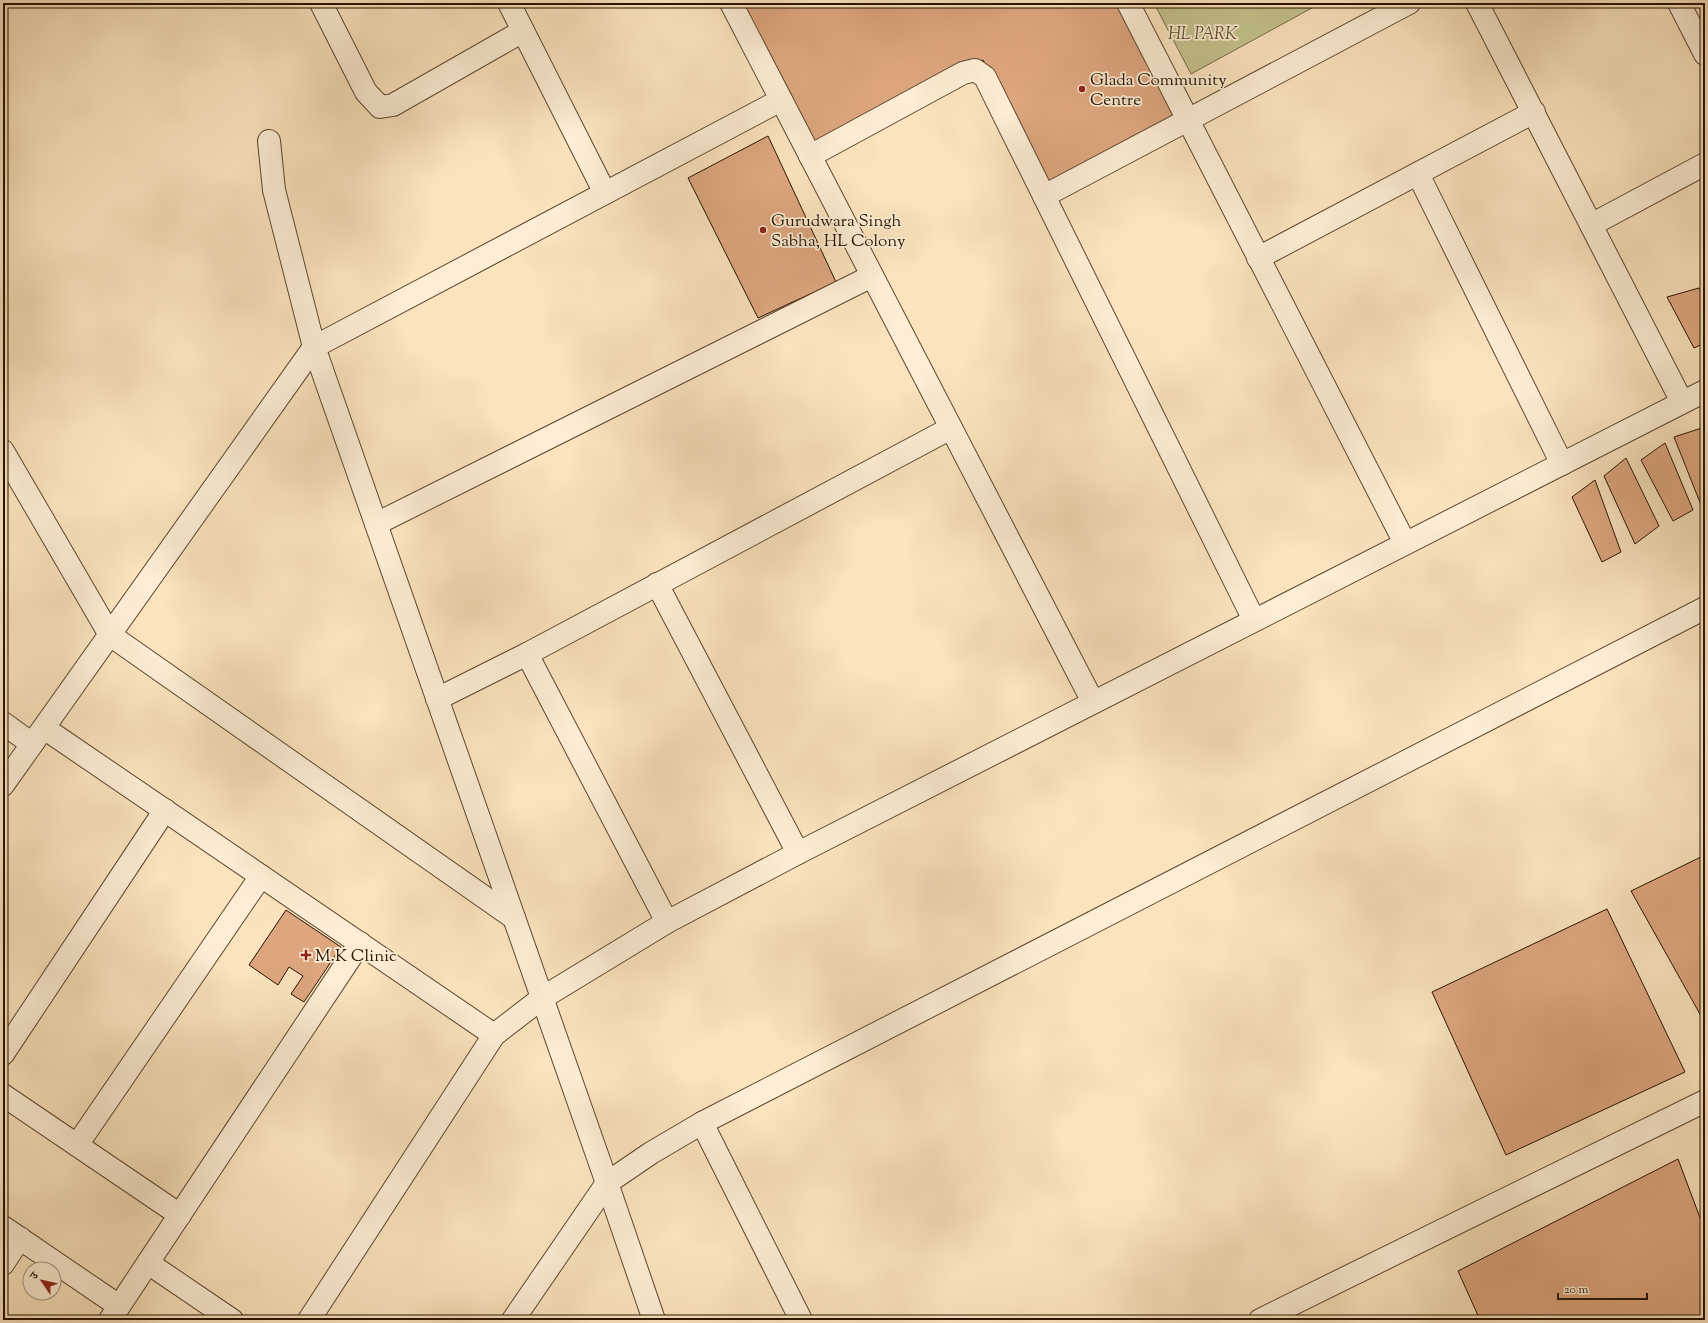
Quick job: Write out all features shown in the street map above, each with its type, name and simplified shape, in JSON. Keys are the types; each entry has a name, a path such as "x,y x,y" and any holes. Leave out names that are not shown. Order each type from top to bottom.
{"street":[{"path":"321,3 366,92 380,107 393,105 523,31"},
{"path":"509,3 605,193"},
{"path":"731,3 1093,702"},
{"path":"1128,3 1405,544"},
{"path":"1044,196 1409,3"},
{"path":"1477,3 1682,402"},
{"path":"1679,3 1705,54"},
{"path":"810,156 963,73 975,70 985,77 1254,620"},
{"path":"3,785 314,347 781,100"},
{"path":"1258,258 1534,112"},
{"path":"270,141 274,190 314,347 654,1320"},
{"path":"1591,225 1705,164"},
{"path":"1418,174 1562,464"},
{"path":"376,524 872,276"},
{"path":"310,1320 494,1035 542,998 667,922 798,853 1705,390"},
{"path":"438,699 527,654 951,428"},
{"path":"3,451 110,635 514,918"},
{"path":"657,584 798,853"},
{"path":"514,1320 607,1183 651,1153 702,1123 1705,608"},
{"path":"527,654 667,922"},
{"path":"3,722 38,736 165,810 494,1035"},
{"path":"3,1054 165,810"},
{"path":"77,1145 261,876"},
{"path":"3,1264 11,1233 115,1313 360,943"},
{"path":"3,1095 180,1215"},
{"path":"1260,1320 1703,1108"},
{"path":"702,1123 801,1320"},
{"path":"148,1263 232,1320"}],"green space":[{"name":"HL PARK","path":"1154,3 1321,3 1191,74"}],"building":[{"name":"Glada Community Centre","path":"735,3 1122,3 1182,118 1046,189 983,60 811,148"},
{"name":"Gurudwara Singh Sabha, HL Colony","path":"768,136 836,282 758,318 688,178"},
{"path":"1699,288 1705,300 1705,343 1694,348 1667,297"},
{"path":"1705,427 1705,508 1703,510 1674,437"},
{"path":"1665,443 1693,510 1673,521 1641,460"},
{"path":"1626,458 1659,526 1635,544 1604,476"},
{"path":"1595,480 1621,552 1602,562 1572,497"},
{"path":"1705,855 1705,1023 1631,891"},
{"path":"1607,909 1685,1072 1506,1155 1432,992"},
{"path":"286,910 341,947 304,1002 291,994 303,976 289,967 278,985 249,965"},
{"path":"1678,1159 1705,1231 1705,1320 1480,1320 1458,1271"}],"place":[{"name":"Glada Community Centre","path":"1082,89"},
{"name":"Gurudwara Singh Sabha, HL Colony","path":"763,230"},
{"name":"M.K Clinic","path":"306,955"}]}
